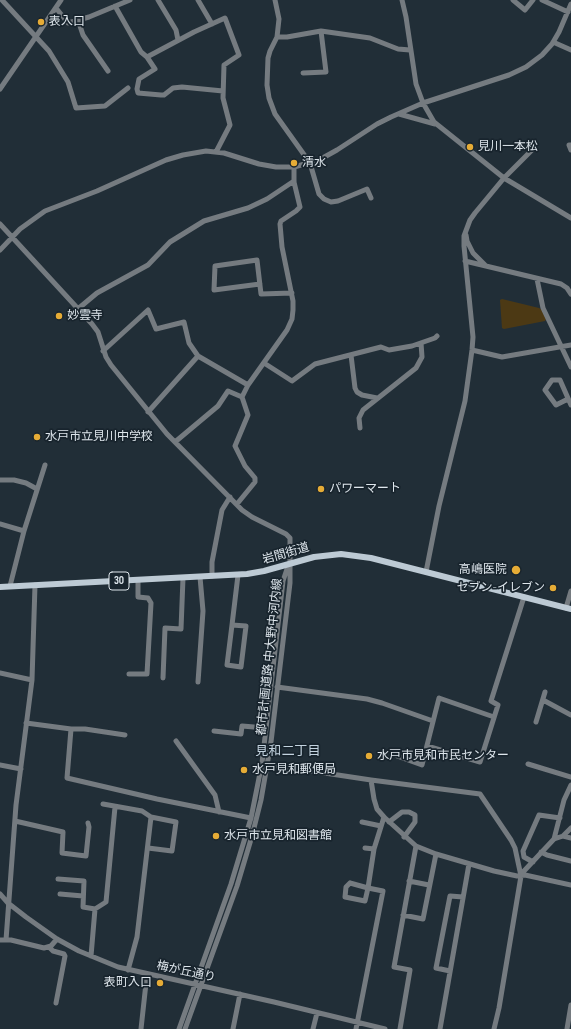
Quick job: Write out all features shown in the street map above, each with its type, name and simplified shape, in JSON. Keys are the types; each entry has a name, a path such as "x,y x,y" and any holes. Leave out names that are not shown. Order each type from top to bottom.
{"main road":[{"name":"岩間街道","path":"0,586 238,575 264,572 314,556 341,554 362,556 569,608"}],"street":[{"path":"2,0 49,51 65,75 72,92 76,108 105,106 128,88"},
{"path":"0,89 61,0"},
{"path":"56,8 68,23 130,0"},
{"path":"158,0 176,30 178,40"},
{"path":"198,0 212,24"},
{"path":"275,0 278,19 277,37 268,58 267,85 269,98 275,114 310,163 320,194 324,199 331,202 338,201 367,189 371,198"},
{"path":"402,0 415,79 423,103 436,124 504,178 571,218"},
{"path":"513,0 525,10 533,0"},
{"path":"542,0 568,12"},
{"path":"0,250 12,236 45,211 97,191 166,160 195,152 216,152 231,154 268,166 294,166 310,163 327,156 377,124 423,103 520,71 536,60 553,42 571,4"},
{"path":"115,6 141,52 148,57 155,69 139,79 137,89 138,93 164,95 173,88 182,87 223,92"},
{"path":"148,57 178,40 225,18 239,55 224,65 223,98 230,125 216,152"},
{"path":"78,20 83,35 108,71"},
{"path":"277,37 288,37 321,31 370,38 398,49 410,50"},
{"path":"303,73 326,72 321,31"},
{"path":"553,42 571,50"},
{"path":"399,114 436,124"},
{"path":"571,144 569,145 571,150"},
{"path":"426,572 440,500 465,401 472,350 473,337 464,246 465,232 470,220 504,178 534,148"},
{"path":"236,504 255,482 255,478 245,466 235,446 248,415 242,397 248,385 287,330 292,319 292,293 282,247 280,224 282,220 300,207 294,181 294,166"},
{"path":"79,308 97,293 148,265 170,242 204,222 248,208 267,199 294,181"},
{"path":"0,224 79,308 98,332 103,351 111,365 148,412 175,442 236,504 248,514 289,536 291,545 289,563"},
{"path":"465,232 467,241 473,253 485,266"},
{"path":"260,284 214,290 215,266 257,260 260,284 261,294 292,293"},
{"path":"465,261 562,284 569,287 571,294"},
{"path":"538,279 543,308 571,368"},
{"path":"103,351 148,310 156,329 184,322 189,343 198,356 248,385"},
{"path":"264,363 292,381 315,364 381,347 389,350 412,346 437,336"},
{"path":"360,428 359,418 362,410 416,368 422,357 421,343"},
{"path":"472,350 502,357 571,345"},
{"path":"351,355 357,392 362,395 377,398"},
{"path":"148,412 198,356"},
{"path":"568,399 556,405 545,390 552,380 560,380 571,405"},
{"path":"175,442 218,406 228,391 242,397"},
{"path":"10,586 24,531 45,466"},
{"path":"0,480 14,480 26,483 37,489"},
{"path":"212,576 213,555 222,510 230,497"},
{"path":"0,524 24,531"},
{"name":"都市計画道路 中大野中河内線","path":"185,1029 238,885 261,800 290,583 289,563"},
{"name":"都市計画道路 中大野中河内線","path":"179,1029 232,884 265,764 266,728 283,582 289,563"},
{"path":"232,625 246,626 240,667 227,665 238,575"},
{"path":"198,682 203,611 200,577"},
{"path":"163,678 165,628 181,629 183,578"},
{"path":"129,674 147,674 151,603 148,598 138,597 138,580"},
{"path":"34,585 32,680 3,940 44,948 49,947 57,939"},
{"path":"569,608 571,591"},
{"path":"427,746 480,762 498,704 491,702 524,597"},
{"path":"0,673 32,680"},
{"path":"277,687 367,699 433,722"},
{"path":"536,722 545,692"},
{"path":"397,756 422,765 439,698 494,718"},
{"path":"543,700 571,715"},
{"path":"26,723 125,735"},
{"path":"214,731 241,734 242,726 266,728"},
{"path":"71,729 67,778 157,800 251,818"},
{"path":"176,742 215,795 219,812"},
{"path":"265,764 480,794 511,840 515,848 521,876"},
{"path":"528,764 571,777"},
{"path":"0,765 21,769"},
{"path":"371,780 377,809 404,837 416,846 469,864 521,876 526,875 571,885"},
{"path":"554,839 564,800 571,785"},
{"path":"103,804 142,811 151,817 176,822 172,851 148,848"},
{"path":"58,878 84,881 83,907 95,909 106,902 115,807"},
{"path":"389,822 402,812 410,812 415,814 414,822 404,837"},
{"path":"532,862 524,857 523,851 539,815 560,818"},
{"path":"128,970 136,937 151,817"},
{"path":"356,1029 383,891 368,888 350,883 346,887 345,897 365,901 368,888 374,849 384,817"},
{"path":"15,822 63,832 62,853 86,856 89,827 88,822"},
{"path":"362,822 381,826"},
{"path":"494,1029 499,1008 521,876 524,870 554,839 563,836 571,828"},
{"path":"563,836 571,838"},
{"path":"400,1029 410,970 394,967 416,846"},
{"path":"365,848 374,849"},
{"path":"541,852 571,861"},
{"path":"403,915 423,918 436,854"},
{"path":"440,1029 469,864"},
{"path":"409,881 429,885"},
{"name":"梅が丘通り","path":"0,894 8,903 57,939 91,956 128,970 201,985 385,1029"},
{"path":"60,894 83,896"},
{"path":"450,971 436,968 450,896 463,897"},
{"path":"91,956 95,909"},
{"path":"49,947 53,951 64,954 65,956 56,1003"},
{"path":"141,1029 148,974"},
{"path":"233,1029 240,994"},
{"path":"567,1029 571,1005"},
{"path":"313,1029 317,1013"}],"shaded area":[{"path":"502,299 539,308 542,310 546,319 545,321 504,329 502,328 500,300"}],"place":[{"name":"表入口","path":"41,22"},
{"name":"見川一本松","path":"470,147"},
{"name":"清水","path":"294,163"},
{"name":"妙雲寺","path":"59,316"},
{"name":"水戸市立見川中学校","path":"37,437"},
{"name":"パワーマート","path":"321,489"},
{"name":"高嶋医院","path":"516,570"},
{"name":"セブン-イレブン","path":"553,588"},
{"name":"水戸市見和市民センター","path":"369,756"},
{"name":"水戸見和郵便局","path":"244,770"},
{"name":"水戸市立見和図書館","path":"216,836"},
{"name":"表町入口","path":"160,983"}],"district":[{"name":"見和二丁目","path":"288,752"}]}
